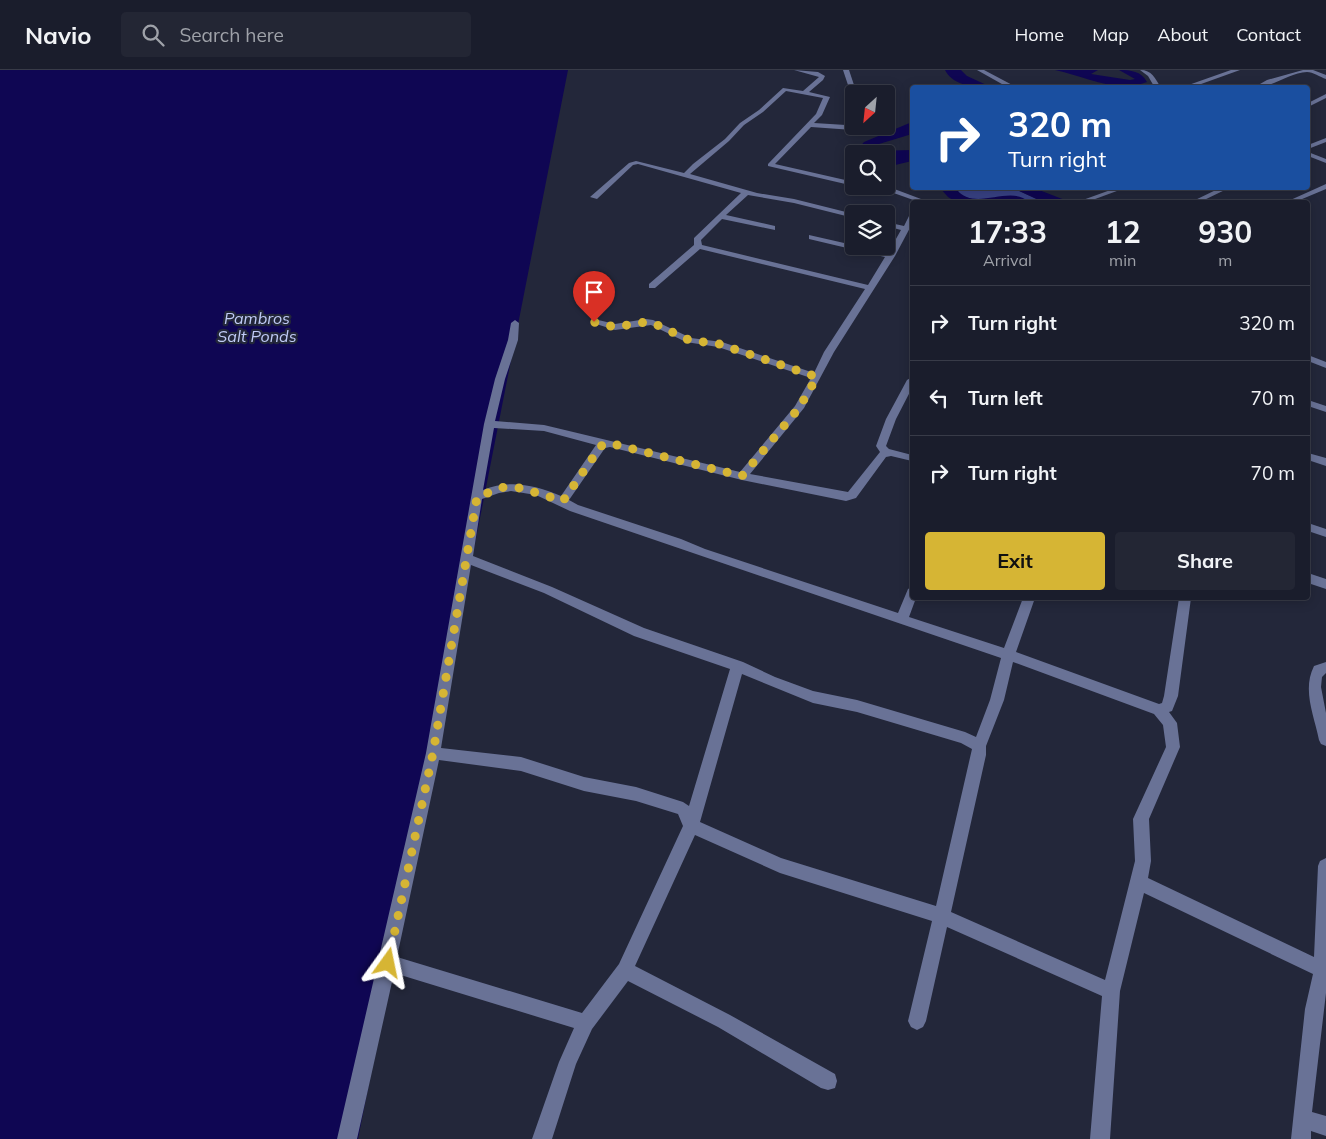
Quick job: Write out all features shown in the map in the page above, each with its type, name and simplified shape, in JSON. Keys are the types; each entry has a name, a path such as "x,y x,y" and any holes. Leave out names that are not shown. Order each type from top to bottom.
{"street":[{"path":"797,70 822,76 805,92"},
{"path":"846,70 851,85"},
{"path":"980,70 1009,85"},
{"path":"1143,70 1150,75 1156,85"},
{"path":"1192,85 1237,70"},
{"path":"1261,85 1268,81 1309,70 1326,77"},
{"path":"686,175 695,165 727,140 742,124 761,111 783,89 827,97 819,115 770,165 845,182"},
{"path":"1310,104 1326,96"},
{"path":"810,125 845,127"},
{"path":"1310,146 1326,140"},
{"path":"1310,155 1326,161"},
{"path":"594,197 633,163 641,162 747,192 845,214"},
{"path":"1294,200 1326,186"},
{"path":"1087,200 1115,190"},
{"path":"1199,200 1221,190"},
{"path":"895,191 918,200"},
{"path":"652,286 698,246 698,240 720,216 747,192"},
{"path":"720,216 772,228"},
{"path":"742,476 799,408 834,344 891,256 910,222"},
{"path":"895,226 906,229"},
{"path":"812,237 891,256"},
{"path":"698,246 870,288"},
{"path":"594,322 615,327 646,322 653,323 689,340 719,344 817,377"},
{"path":"347,1139 388,963 433,753 489,424 516,323"},
{"path":"1310,359 1326,365"},
{"path":"887,453 881,446 891,419 909,397"},
{"path":"1310,404 1326,409"},
{"path":"489,424 544,428 742,476 846,497 852,495 878,459 887,453 910,457"},
{"path":"563,501 601,446 606,444"},
{"path":"1310,458 1326,462"},
{"path":"477,497 504,487 521,488 563,501 574,508 1008,655 1160,710 1170,723 1173,747 1141,819 1143,861 1111,991 1100,1139"},
{"path":"1310,528 1326,533"},
{"path":"466,558 548,590 639,632 738,666 770,681 814,697 858,706 965,738 979,746"},
{"path":"1310,579 1326,584"},
{"path":"902,620 910,598"},
{"path":"917,1021 979,756 979,746 997,700 1008,655 1029,600"},
{"path":"1160,710 1167,706 1171,696 1185,600"},
{"path":"542,1139 568,1062 586,1023 624,970 690,826 738,666"},
{"path":"1326,668 1322,668 1318,672 1313,682 1326,738"},
{"path":"433,753 521,764 584,784 660,800 682,809 690,826 780,865 941,916 1111,991"},
{"path":"1301,1139 1314,1009 1322,970 1326,866"},
{"path":"1139,882 1322,970"},
{"path":"388,963 586,1023"},
{"path":"624,970 724,1021 828,1081"},
{"path":"1302,1118 1326,1126"}],"shaded area":[{"path":"957,190 1017,190 1039,200 972,199 962,196"}],"water":[{"name":"Pambros Salt Ponds","path":"0,70 568,70 358,1139 0,1139"},
{"path":"945,70 961,70 967,76 987,85 965,85 953,80"},
{"path":"1055,70 1098,70 1091,74 1130,80 1135,79 1119,70 1128,70 1139,73 1147,82 1136,85 1101,83"},
{"path":"910,123 910,135 877,145 862,145 864,142 881,135 895,135 895,129"},
{"path":"895,150 910,150 910,161 895,165"},
{"path":"942,190 957,190 964,196 973,199 1012,196 1021,197 1026,200 953,200"},
{"path":"1017,190 1039,190 1065,200 1039,200"}],"route":[{"path":"388,963 429,764 433,753 477,497 504,487 521,488 563,501 601,446 609,443 742,476 799,408 817,377 719,344 689,340 666,331 653,323 646,322 615,327 594,322"}]}
